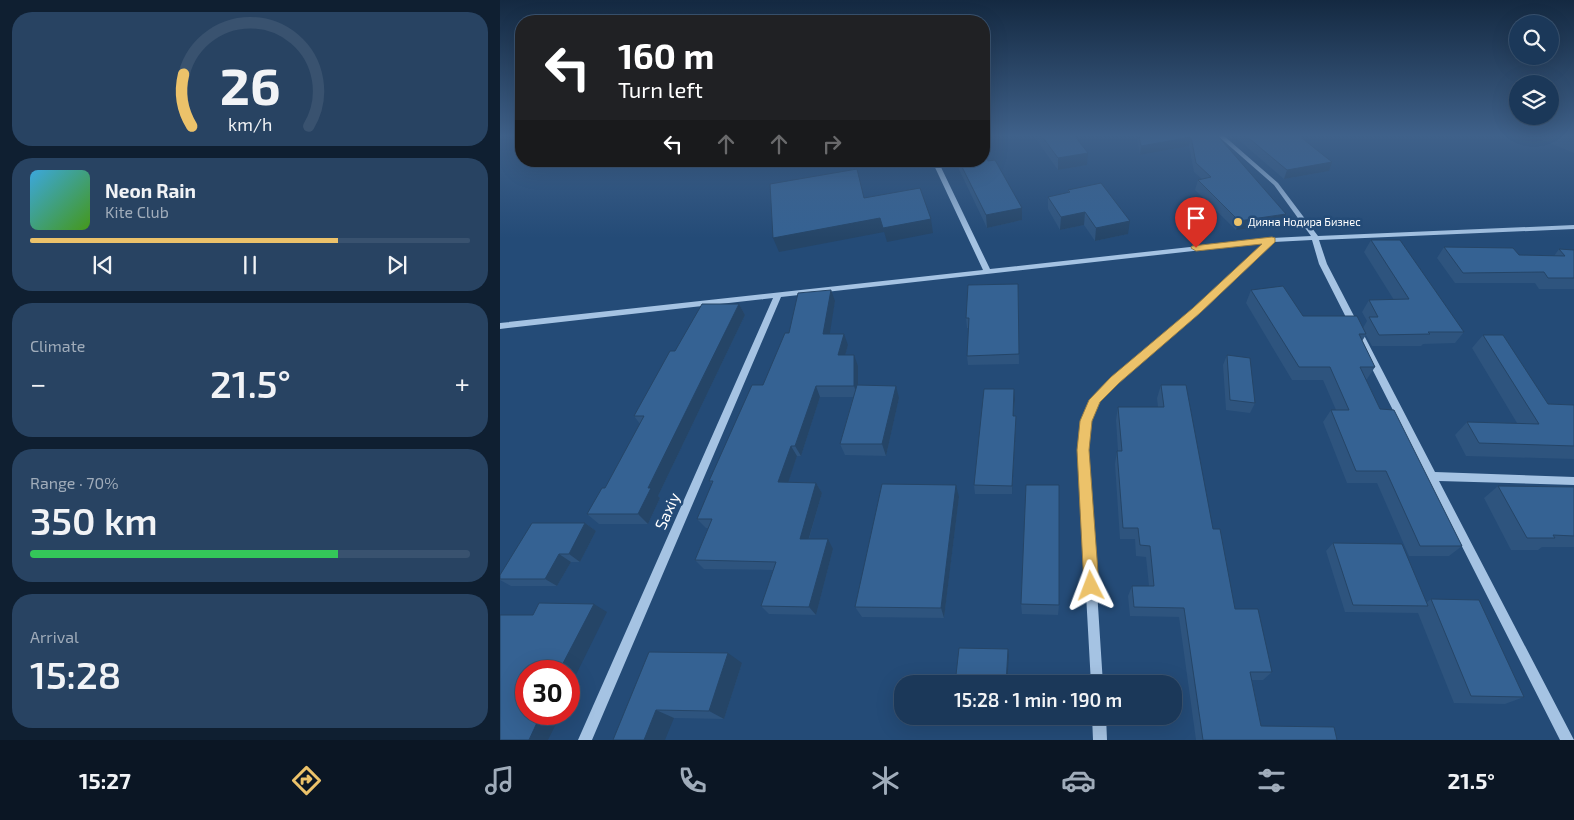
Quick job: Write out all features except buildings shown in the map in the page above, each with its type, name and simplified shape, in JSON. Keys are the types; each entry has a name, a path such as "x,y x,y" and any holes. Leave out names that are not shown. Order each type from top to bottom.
{"street":[{"path":"939,170 987,271"},
{"path":"1259,170 1276,184 1315,237 1323,264 1567,740"},
{"path":"500,326 1272,240 1574,227"},
{"path":"1096,675 1083,450 1086,421 1095,400 1101,393 1197,311 1272,240"},
{"name":"Saxiy","path":"584,740 778,295"},
{"path":"1432,476 1574,481"},
{"path":"1099,725 1100,740"}],"place":[{"name":"Дияна Нодира Бизнес","path":"1238,222"}],"route":[{"path":"1091,586 1083,450 1086,421 1095,400 1115,380 1197,311 1272,240 1196,248"}]}
